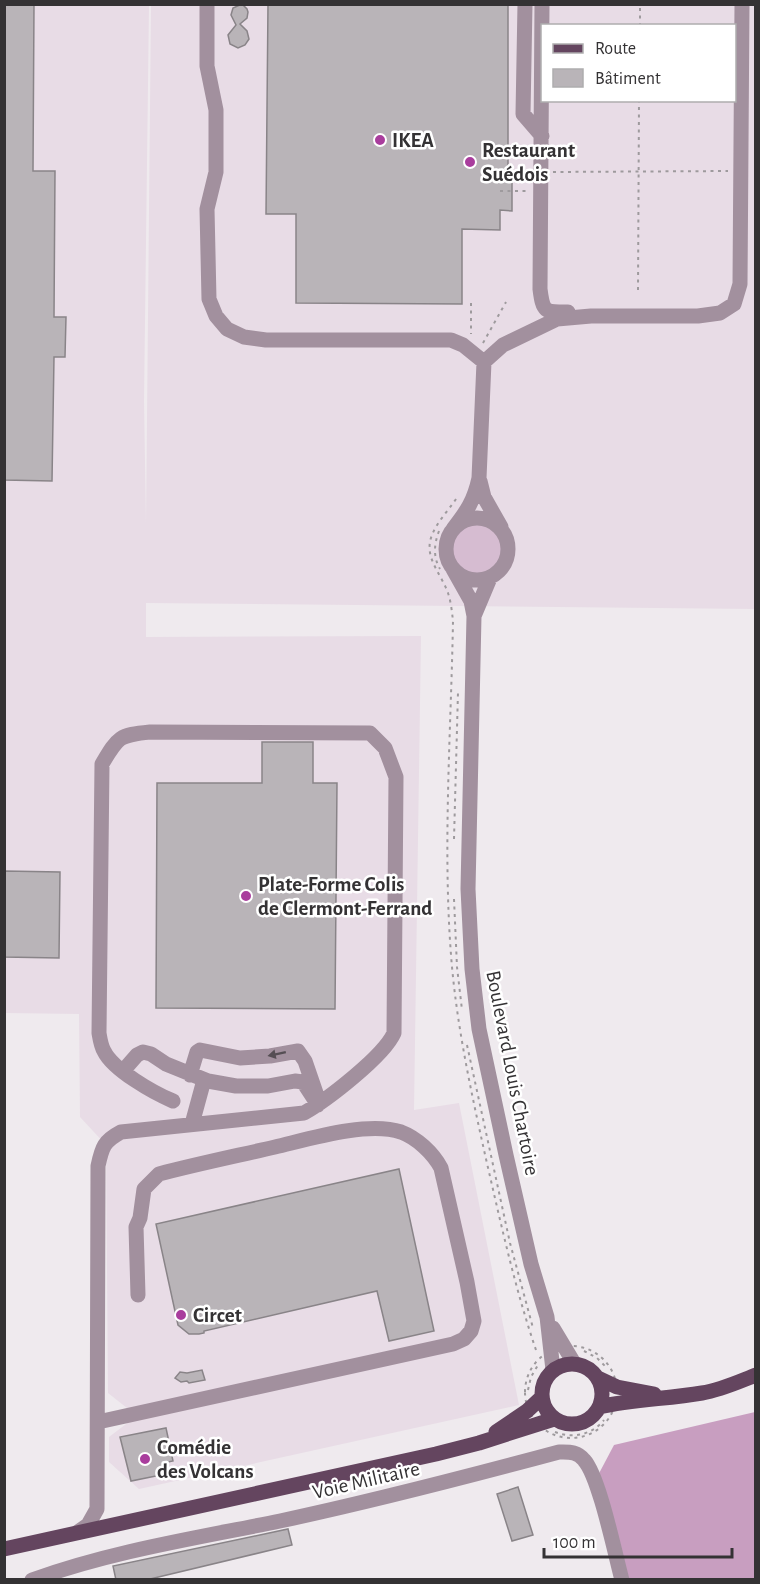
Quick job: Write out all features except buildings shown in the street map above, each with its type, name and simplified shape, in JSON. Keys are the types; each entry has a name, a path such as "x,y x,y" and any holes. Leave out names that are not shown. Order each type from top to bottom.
{"main road":[{"path":"479,1443 533,1406 543,1382 552,1370 559,1366 574,1363 583,1365 592,1371 612,1397"},
{"path":"598,1378 602,1387 602,1397 672,1397 704,1393 733,1385 756,1375"},
{"path":"4,1549 479,1443 543,1422 579,1423 594,1414 612,1397"},
{"path":"533,1406 548,1413 543,1422"}],"street":[{"path":"207,4 207,66 216,110 216,172 207,209 207,280 209,299 216,316 227,329 244,337 266,340 451,340 463,345 484,362"},
{"path":"525,4 523,114 542,136"},
{"path":"542,4 542,24"},
{"path":"542,102 540,289 543,308 546,311 591,316 698,316 720,313 734,304 740,284 742,4"},
{"path":"510,342 529,324 540,289"},
{"path":"474,616 471,601 447,560 446,549 448,538 472,502 479,478 484,362 492,353 510,342 557,320 591,316"},
{"path":"453,569 460,576 470,580 490,578 498,572 508,556 509,547 484,498 479,478"},
{"path":"453,529 469,519 478,518 487,519 502,530"},
{"path":"474,616 490,578"},
{"name":"Boulevard Louis Chartoire","path":"474,616 468,889 472,969 479,1029 531,1264 557,1350 574,1363"},
{"path":"78,1532 88,1525 97,1509 98,1166 101,1148 111,1137 121,1132 304,1113 318,1105 390,1042 394,1033 396,777 385,748 370,733 150,732 128,734 115,742 102,764 99,1033 104,1051 123,1071 154,1093 173,1101"},
{"path":"192,1124 197,1052 200,1050 240,1058 298,1051 305,1061 313,1082 318,1105"},
{"path":"123,1071 137,1055 143,1052 197,1077 236,1086 268,1086 295,1081 303,1082 318,1105"},
{"path":"98,1422 453,1344 464,1339 471,1331 474,1321 441,1168 431,1153 414,1140 401,1132 380,1129 345,1131 159,1174 144,1189 140,1218 136,1227 138,1295"},
{"path":"552,1370 557,1350"},
{"name":"Voie Militaire","path":"32,1580 84,1562 319,1513 453,1482 559,1452 572,1452 584,1460 595,1481 622,1580"},
{"path":"97,1509 106,1516 124,1522"}],"path":[{"path":"640,4 640,24"},
{"path":"638,290 639,102"},
{"path":"541,172 740,171"},
{"path":"500,190 541,191"},
{"path":"471,303 471,351"},
{"path":"575,1346 588,1348 608,1364 614,1375 612,1397 612,1415 603,1426 592,1434 579,1438 565,1438 552,1435 533,1406 528,1387 531,1377 543,1360 557,1350 575,1346"}],"shaded area":[{"path":"5,5 149,5 144,401 146,523 151,5 755,5 755,609 146,603 146,637 421,636 414,1110 459,1103 519,1405 139,1489 109,1462 109,1437 130,1421 127,1408 108,1393 106,1145 80,1117 79,1014 5,1013"},
{"path":"477,523 487,525 495,531 501,539 503,549 501,559 495,567 487,573 477,575 467,573 459,567 453,559 451,549 453,539 459,531 467,525"},
{"path":"755,1412 755,1579 622,1579 595,1481 614,1445"}],"place":[{"name":"IKEA","path":"380,140"},
{"name":"Restaurant Suédois","path":"470,162"},
{"name":"Plate-Forme Colis de Clermont-Ferrand","path":"246,896"},
{"name":"Circet","path":"181,1315"},
{"name":"Comédie des Volcans","path":"145,1459"}]}
